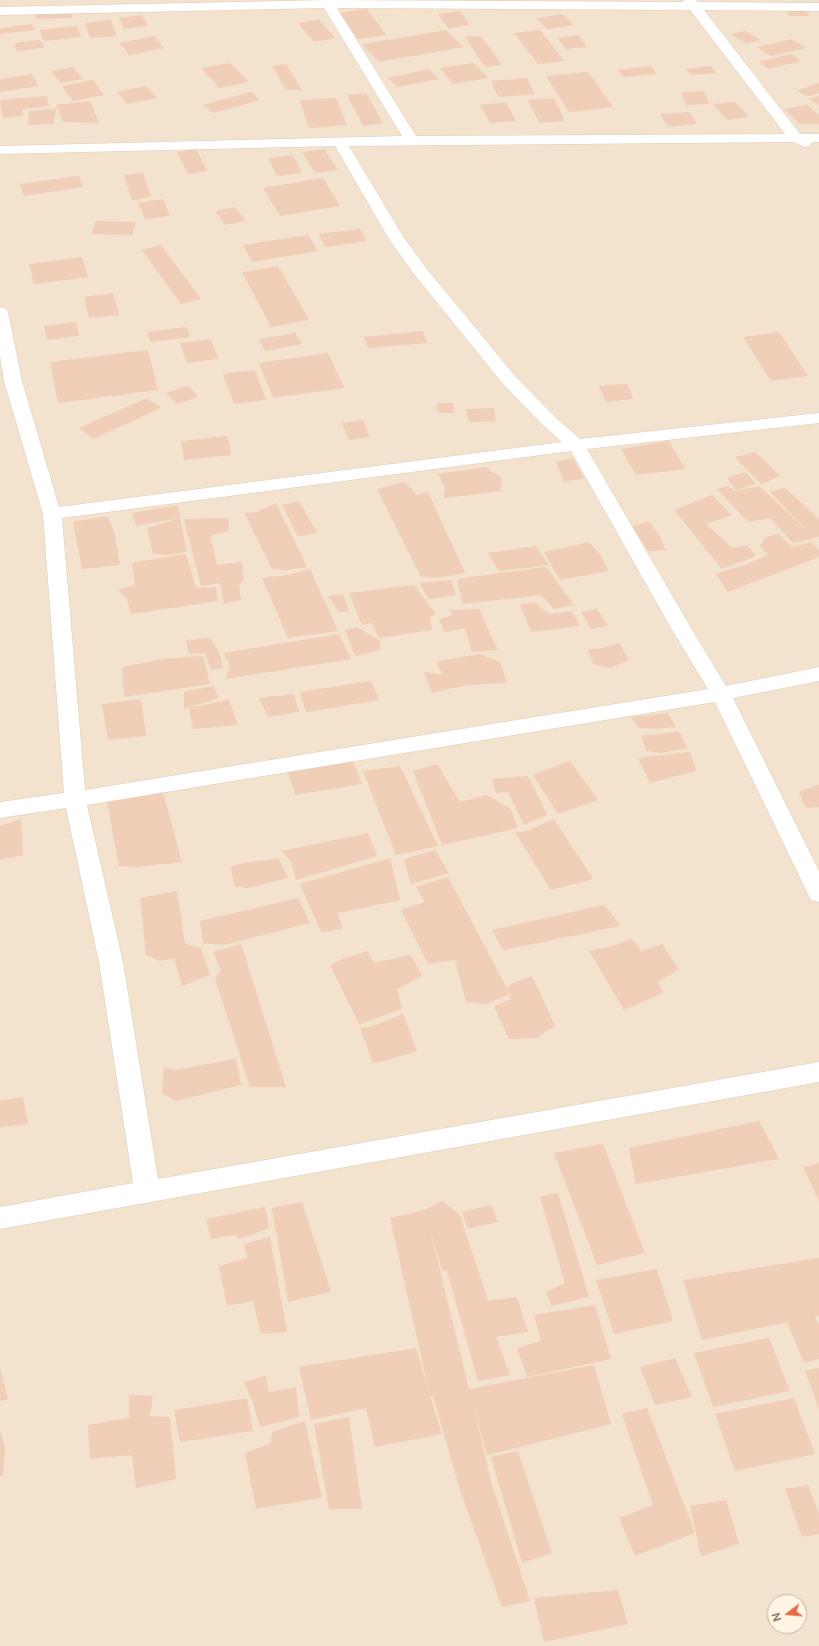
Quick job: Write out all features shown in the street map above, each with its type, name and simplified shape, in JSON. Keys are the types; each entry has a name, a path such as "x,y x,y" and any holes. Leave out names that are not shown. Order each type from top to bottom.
{"street":[{"path":"328,4 412,140"},
{"path":"0,11 328,4 691,4 819,7"},
{"path":"691,4 796,138 819,152"},
{"path":"0,150 412,140 819,138"},
{"path":"340,142 397,239 420,271 509,380 549,421 576,445 680,628 721,694 819,894"},
{"path":"0,312 7,381 52,514 75,799 111,962 147,1192"},
{"path":"52,514 576,445 819,418"},
{"path":"0,810 721,694 819,674"},
{"path":"0,1218 819,1072"}],"shaded area":[{"path":"0,0 819,0 819,1646 0,1646"}],"building":[{"path":"367,9 386,35 358,39 339,13"},
{"path":"806,9 809,16 790,16 786,10"},
{"path":"460,11 470,25 448,28 438,14"},
{"path":"72,12 72,18 36,19 37,13"},
{"path":"562,14 574,25 547,29 536,18"},
{"path":"142,15 148,26 124,29 119,18"},
{"path":"111,20 116,36 90,38 85,23"},
{"path":"319,20 335,38 314,42 298,23"},
{"path":"32,24 35,30 0,34 0,28"},
{"path":"77,26 81,37 44,41 40,30"},
{"path":"446,30 464,47 379,62 362,44"},
{"path":"540,30 564,61 538,64 514,33"},
{"path":"745,31 761,40 746,44 731,34"},
{"path":"578,35 587,47 566,49 557,38"},
{"path":"154,36 164,48 129,55 120,43"},
{"path":"481,36 502,65 485,67 465,37"},
{"path":"792,39 806,48 771,56 757,47"},
{"path":"41,40 44,48 17,51 14,43"},
{"path":"791,54 801,61 769,69 759,62"},
{"path":"230,63 249,82 219,88 201,68"},
{"path":"474,63 488,78 453,84 440,68"},
{"path":"286,64 302,90 286,90 272,66"},
{"path":"651,66 656,74 624,77 618,70"},
{"path":"711,66 716,73 691,75 686,69"},
{"path":"73,67 83,79 60,83 51,71"},
{"path":"429,69 439,79 398,87 388,78"},
{"path":"588,72 613,107 569,112 546,76"},
{"path":"32,74 38,86 0,92 0,79"},
{"path":"527,78 535,94 498,97 491,81"},
{"path":"93,80 104,95 73,101 62,86"},
{"path":"819,83 819,93 808,96 797,91"},
{"path":"146,86 157,98 127,104 117,92"},
{"path":"704,91 709,104 686,105 681,92"},
{"path":"251,92 260,100 213,113 203,105"},
{"path":"366,93 383,123 363,126 347,95"},
{"path":"47,96 49,106 22,109 23,116 3,118 0,100"},
{"path":"819,96 819,105 808,99"},
{"path":"336,98 347,125 309,128 300,100"},
{"path":"554,98 565,121 539,123 528,100"},
{"path":"90,101 99,123 63,122 56,105"},
{"path":"506,102 516,121 490,123 480,105"},
{"path":"735,102 749,117 727,120 713,104"},
{"path":"807,105 819,115 819,124 800,124 784,109"},
{"path":"56,109 54,124 28,125 29,111"},
{"path":"689,112 697,124 668,127 660,114"},
{"path":"196,149 207,171 188,174 177,152"},
{"path":"324,149 338,170 315,173 302,152"},
{"path":"293,155 302,173 277,176 268,158"},
{"path":"143,173 151,197 132,200 124,175"},
{"path":"79,176 83,187 24,196 20,184"},
{"path":"323,178 340,206 280,216 263,188"},
{"path":"163,199 170,216 145,219 138,203"},
{"path":"235,207 246,221 225,225 215,211"},
{"path":"96,221 136,222 132,235 91,234"},
{"path":"360,229 367,241 325,247 319,234"},
{"path":"308,235 318,251 252,262 243,245"},
{"path":"161,245 201,299 181,304 142,250"},
{"path":"82,257 88,277 34,284 29,264"},
{"path":"278,266 309,320 271,327 242,272"},
{"path":"113,293 119,315 89,318 84,297"},
{"path":"76,322 79,336 47,340 44,326"},
{"path":"187,327 190,337 150,342 147,332"},
{"path":"423,331 427,343 368,348 364,337"},
{"path":"779,332 808,376 771,381 743,337"},
{"path":"295,333 302,344 265,351 259,339"},
{"path":"211,339 218,359 187,363 180,343"},
{"path":"148,350 158,390 58,403 50,362"},
{"path":"328,353 344,388 273,398 259,363"},
{"path":"255,370 266,400 234,404 223,374"},
{"path":"627,384 633,399 606,402 599,386"},
{"path":"188,386 198,397 177,404 166,393"},
{"path":"147,398 161,408 93,439 79,428"},
{"path":"437,403 453,403 454,413 438,413"},
{"path":"494,408 496,421 469,422 466,409"},
{"path":"363,420 370,437 349,440 342,423"},
{"path":"227,436 231,455 184,460 181,441"},
{"path":"669,441 685,469 636,475 621,449"},
{"path":"755,452 780,476 761,484 735,457"},
{"path":"573,458 584,478 564,482 556,462"},
{"path":"486,467 501,478 501,491 444,498 445,487 438,474"},
{"path":"745,472 756,484 736,490 727,478"},
{"path":"405,482 417,495 428,492 465,573 437,578 421,577 377,489"},
{"path":"728,486 734,491 759,486 810,533 770,492 785,488 819,519 819,537 793,543 770,518 748,522 717,489"},
{"path":"712,495 732,515 706,524 732,548 747,545 756,556 722,569 674,510"},
{"path":"299,501 317,533 298,536 282,505"},
{"path":"276,503 307,567 287,570 272,569 244,513 257,512"},
{"path":"178,505 180,518 136,526 132,513"},
{"path":"107,516 114,531 120,565 82,569 73,522"},
{"path":"180,518 187,552 168,555 153,554 147,528"},
{"path":"229,518 228,531 210,536 217,565 242,562 244,580 239,585 241,600 224,604 220,583 201,586 184,519"},
{"path":"650,522 659,535 666,550 648,551 632,526"},
{"path":"779,534 792,547 812,542 819,550 819,557 728,592 716,574 745,565 768,555 760,546 766,537"},
{"path":"589,542 600,554 608,571 560,580 544,552"},
{"path":"536,546 549,565 499,571 488,553"},
{"path":"186,554 196,588 216,587 218,601 131,614 127,599 118,589 135,585 132,563"},
{"path":"546,567 574,605 554,609 541,595 463,604 457,579"},
{"path":"310,569 338,631 288,638 262,578 288,575"},
{"path":"451,580 456,595 429,599 419,583"},
{"path":"414,585 436,614 430,617 432,630 379,638 371,623 362,625 349,593"},
{"path":"343,594 349,611 339,612 328,596"},
{"path":"534,602 549,614 572,611 580,626 531,632 520,605"},
{"path":"480,609 498,650 472,652 465,628 445,632 439,619 454,615 449,610"},
{"path":"597,609 608,626 591,629 581,612"},
{"path":"357,627 380,641 380,650 355,656 345,630"},
{"path":"339,634 351,659 226,679 230,665 224,653"},
{"path":"210,638 219,651 223,668 211,670 205,653 189,654 186,640"},
{"path":"619,643 629,660 610,668 593,664 588,649 599,649"},
{"path":"479,654 500,662 507,683 466,685 432,693 424,672 443,675 436,662"},
{"path":"203,656 210,684 124,697 122,667 164,659"},
{"path":"371,681 379,700 306,712 300,692"},
{"path":"214,686 218,698 184,709 184,692"},
{"path":"294,694 299,712 268,717 259,698"},
{"path":"141,699 146,736 108,740 102,704"},
{"path":"229,700 238,725 193,729 189,708"},
{"path":"668,713 676,727 652,729 639,728 631,717"},
{"path":"679,731 687,748 660,753 646,751 642,735"},
{"path":"690,752 696,771 650,783 638,758"},
{"path":"352,758 362,784 295,795 287,769"},
{"path":"570,761 598,800 558,814 533,775"},
{"path":"437,764 460,802 486,795 511,809 518,828 442,845 413,771"},
{"path":"400,766 438,846 396,855 363,771"},
{"path":"528,776 547,815 524,825 508,792 496,793 492,779"},
{"path":"819,785 819,807 806,808 799,792"},
{"path":"162,789 182,862 137,867 119,866 107,802"},
{"path":"21,819 23,855 0,860 0,826"},
{"path":"554,819 593,879 551,890 515,832 527,831"},
{"path":"368,833 377,856 296,880 291,862 282,851"},
{"path":"435,850 449,873 411,884 404,859"},
{"path":"279,858 288,878 247,888 234,886 231,867 243,863"},
{"path":"390,858 400,900 338,913 342,929 321,932 300,884"},
{"path":"448,877 510,994 486,1004 466,1002 455,960 428,964 401,910 425,902 416,887"},
{"path":"177,891 185,944 201,948 210,975 182,986 174,958 160,961 146,955 140,898"},
{"path":"298,898 310,923 223,945 203,943 200,921"},
{"path":"604,905 621,926 503,950 492,930"},
{"path":"631,939 642,951 662,944 679,969 658,982 663,993 624,1010 589,951 616,945"},
{"path":"241,944 286,1087 250,1087 215,978 221,970 213,952"},
{"path":"367,951 374,963 411,955 422,976 397,989 402,1009 359,1024 330,965 342,959"},
{"path":"532,976 555,1026 536,1038 509,1039 494,1006 511,999 507,986"},
{"path":"403,1014 417,1051 385,1061 373,1063 360,1028 371,1027"},
{"path":"236,1059 241,1085 176,1101 162,1093 164,1067 174,1070"},
{"path":"23,1097 28,1124 0,1127 0,1101"},
{"path":"759,1121 779,1159 636,1184 629,1148"},
{"path":"603,1144 645,1253 597,1265 554,1153"},
{"path":"819,1163 819,1201 803,1167"},
{"path":"558,1193 589,1297 551,1306 546,1292 565,1283 540,1197"},
{"path":"442,1201 460,1215 488,1301 517,1297 528,1332 496,1337 510,1375 478,1381 447,1271 442,1270 430,1230 469,1389 594,1365 611,1424 487,1455 473,1404 492,1485 530,1601 502,1607 461,1493 433,1396 446,1392 430,1396 442,1434 375,1447 366,1408 311,1420 299,1367 416,1348 429,1391 390,1218 425,1210"},
{"path":"302,1202 331,1292 288,1302 272,1208"},
{"path":"491,1205 498,1222 468,1229 462,1212"},
{"path":"265,1207 269,1228 240,1239 235,1235 211,1239 206,1219"},
{"path":"270,1237 287,1332 261,1334 253,1301 227,1306 219,1266 247,1258 244,1244"},
{"path":"819,1258 819,1316 815,1317 819,1325 819,1359 804,1363 787,1322 702,1340 683,1280"},
{"path":"657,1269 673,1321 614,1334 596,1280"},
{"path":"595,1305 611,1359 527,1377 517,1348 541,1341 534,1315"},
{"path":"769,1338 790,1391 713,1407 694,1353"},
{"path":"675,1358 692,1397 655,1405 640,1367"},
{"path":"0,1368 8,1399 0,1401"},
{"path":"819,1368 819,1409 805,1371"},
{"path":"266,1376 269,1392 296,1387 299,1417 260,1427 252,1400 244,1382"},
{"path":"129,1395 153,1396 150,1416 170,1417 176,1479 136,1488 132,1455 90,1459 88,1425 129,1418"},
{"path":"247,1398 253,1431 180,1442 174,1410"},
{"path":"794,1398 815,1454 735,1471 715,1414"},
{"path":"647,1408 695,1533 635,1556 619,1518 653,1505 622,1414"},
{"path":"349,1417 362,1509 329,1509 314,1424"},
{"path":"305,1421 322,1498 256,1509 245,1453 271,1443 272,1432"},
{"path":"0,1430 5,1448 3,1476 0,1476"},
{"path":"518,1451 552,1553 522,1563 491,1457"},
{"path":"808,1485 819,1514 819,1534 802,1537 785,1489"},
{"path":"726,1500 739,1544 701,1556 690,1506"},
{"path":"618,1590 628,1624 544,1642 534,1598"}]}
